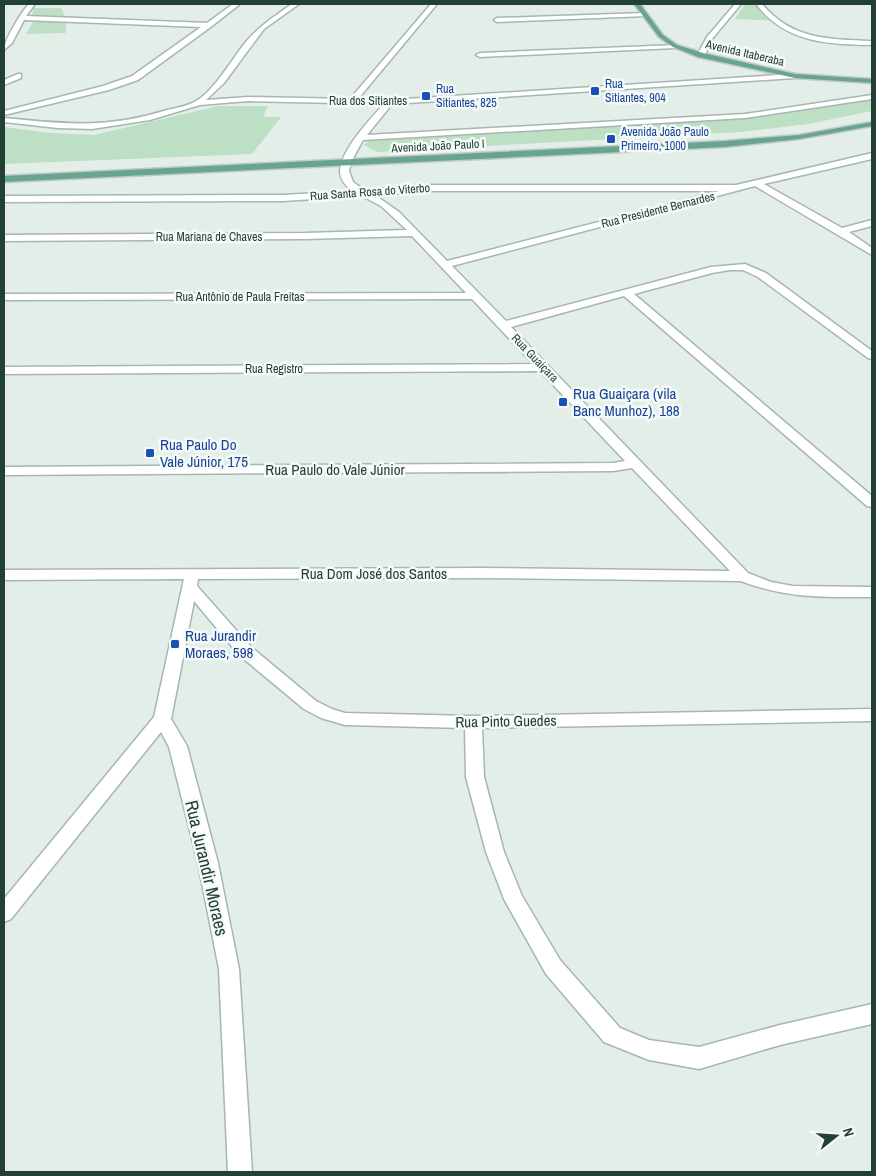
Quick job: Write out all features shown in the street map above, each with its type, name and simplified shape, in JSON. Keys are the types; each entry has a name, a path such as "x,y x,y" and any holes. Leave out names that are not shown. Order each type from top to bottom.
{"main road":[{"name":"Avenida Itaberaba","path":"637,4 656,31 675,46 701,55 795,76 871,81"},
{"name":"Avenida João Paulo I","path":"4,179 756,134 818,126 872,116"},
{"name":"Avenida João Paulo I","path":"4,170 347,159 755,142 800,138 872,124"}],"street":[{"path":"4,48 11,40 20,18 32,4"},
{"path":"4,113 106,88 135,78 237,4"},
{"path":"291,4 296,4"},
{"path":"199,103 221,81 262,28 296,4"},
{"path":"351,102 434,4"},
{"path":"701,55 709,38 732,14 738,4"},
{"path":"760,4 776,23 797,35 825,40 872,43"},
{"path":"497,20 645,15"},
{"path":"20,18 210,25"},
{"path":"480,55 675,46"},
{"path":"4,83 18,76"},
{"name":"Rua dos Sitiantes","path":"4,120 77,127 105,126 150,118 199,103 248,100 390,102 795,76"},
{"path":"361,138 737,116 784,111 872,97"},
{"path":"347,159 390,102"},
{"name":"Rua Presidente Bernardes","path":"444,264 736,188 872,156"},
{"name":"Rua Guaiçara","path":"347,159 344,174 346,179 360,192 384,204 415,233 743,576 768,586 793,591 872,592"},
{"path":"757,184 841,231 872,252"},
{"name":"Rua Santa Rosa do Viterbo","path":"4,199 283,198 432,188 736,188"},
{"path":"841,231 872,223"},
{"name":"Rua Mariana de Chaves","path":"4,238 305,236 415,233"},
{"path":"504,325 716,269 745,268 762,274 782,287 872,356"},
{"path":"626,293 872,502"},
{"name":"Rua Antônio de Paula Freitas","path":"4,297 477,296"},
{"name":"Rua Registro","path":"4,370 544,368"},
{"name":"Rua Paulo do Vale Júnior","path":"4,471 603,467 636,463"},
{"name":"Rua Dom José dos Santos","path":"4,575 191,580 481,573 743,576"},
{"path":"4,912 162,718 191,580"},
{"name":"Rua Pinto Guedes","path":"191,580 245,651 310,705 327,714 345,719 474,722 872,715"},
{"name":"Rua Jurandir Moraes","path":"162,718 178,746 208,863 229,969 240,1172"},
{"path":"474,722 475,777 495,852 514,900 553,967 612,1035 649,1050 699,1058 780,1035 872,1014"}],"green space":[{"path":"745,4 764,4 780,21 735,19"},
{"path":"34,8 61,8 65,17 31,17"},
{"path":"34,20 66,20 66,33 26,34"},
{"path":"872,98 872,111 808,124 740,132 377,152 364,145 368,141 381,140 738,119"},
{"path":"218,106 268,106 263,117 281,117 252,154 4,164 4,127 51,133 94,135"}],"place":[{"name":"Rua Sitiantes, 904","path":"595,91"},
{"name":"Rua Sitiantes, 825","path":"426,96"},
{"name":"Avenida João Paulo Primeiro, 1000","path":"611,139"},
{"name":"Rua Guaiçara (vila Banc Munhoz), 188","path":"563,402"},
{"name":"Rua Paulo Do Vale Júnior, 175","path":"150,453"},
{"name":"Rua Jurandir Moraes, 598","path":"175,644"}]}
